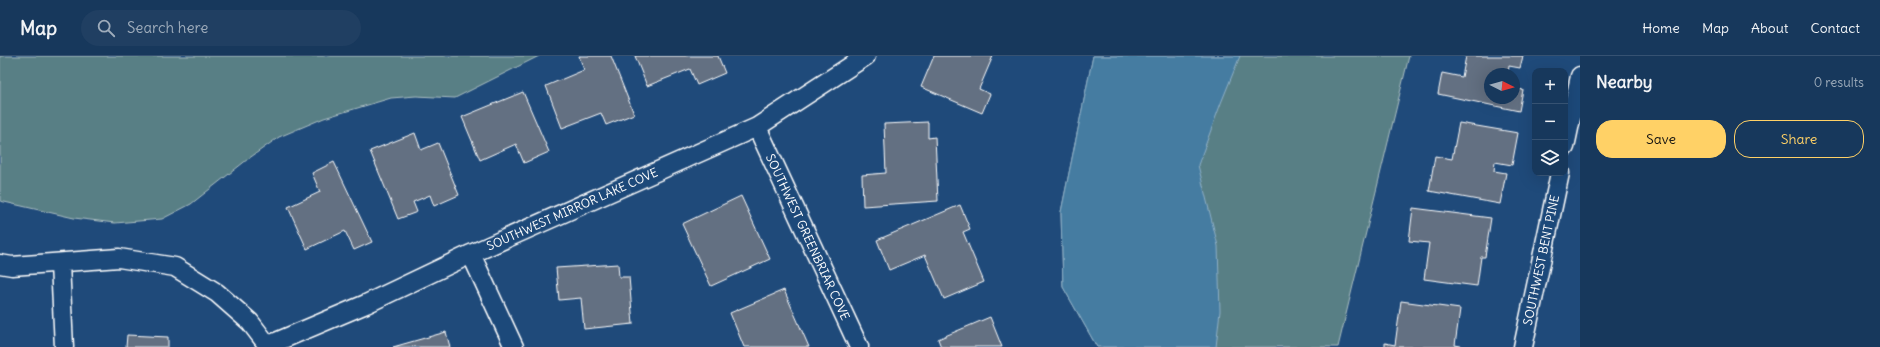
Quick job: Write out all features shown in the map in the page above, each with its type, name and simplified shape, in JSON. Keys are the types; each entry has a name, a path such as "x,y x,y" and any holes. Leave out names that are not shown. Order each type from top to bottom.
{"street":[{"name":"SOUTHWEST MIRROR LAKE COVE","path":"269,346 366,304 471,254 757,127 866,56"},
{"path":"1566,140 1580,76"},
{"name":"SOUTHWEST GREENBRIAR COVE","path":"757,127 859,347"},
{"name":"SOUTHWEST BENT PINE","path":"1523,347 1559,176"},
{"path":"471,254 514,347"},
{"path":"0,264 12,266 60,264 120,258 175,267 218,293 250,322 269,346"},
{"path":"60,264 64,347"}],"green space":[{"path":"0,56 539,56 455,98 416,96 391,98 324,118 279,137 248,159 191,204 162,219 115,223 74,218 0,201"},
{"path":"1093,56 1409,56 1338,347 1097,347 1063,287 1061,212"}],"water":[{"path":"1093,56 1240,56 1198,165 1218,246 1220,311 1216,347 1097,347 1063,287 1061,212"}],"building":[{"path":"579,56 611,56 634,114 606,125 601,113 562,128 546,86 584,70"},
{"path":"635,56 718,56 725,73 697,85 690,69 647,86"},
{"path":"934,56 993,56 979,89 990,94 982,113 921,87"},
{"path":"1466,56 1523,56 1520,68 1509,66 1509,68 1484,68 1484,104 1438,94 1442,73 1462,77"},
{"path":"1520,89 1523,90 1519,111 1486,104 1520,104"},
{"path":"523,92 549,152 524,163 516,144 480,160 462,117"},
{"path":"928,122 928,138 935,137 938,201 863,206 862,175 886,173 884,124"},
{"path":"1459,123 1518,133 1512,165 1495,162 1494,171 1506,173 1500,204 1429,191 1435,156 1452,159"},
{"path":"415,133 421,150 438,143 459,195 434,206 430,195 413,202 417,212 398,219 370,151"},
{"path":"334,162 372,242 354,250 345,231 307,249 288,207 320,192 312,173"},
{"path":"741,196 770,259 711,286 682,224"},
{"path":"960,205 970,229 963,232 984,282 944,299 925,255 889,270 877,240"},
{"path":"1413,208 1491,218 1485,257 1481,257 1477,286 1424,279 1429,243 1409,241"},
{"path":"618,264 619,277 629,277 633,324 584,329 581,298 559,300 556,268"},
{"path":"784,290 809,347 744,347 730,313"},
{"path":"1401,301 1460,309 1455,345 1466,347 1385,347 1385,343 1395,345"},
{"path":"990,317 1002,347 941,347 938,339"},
{"path":"446,332 450,347 393,347"},
{"path":"127,335 168,337 168,347 126,347"}]}
